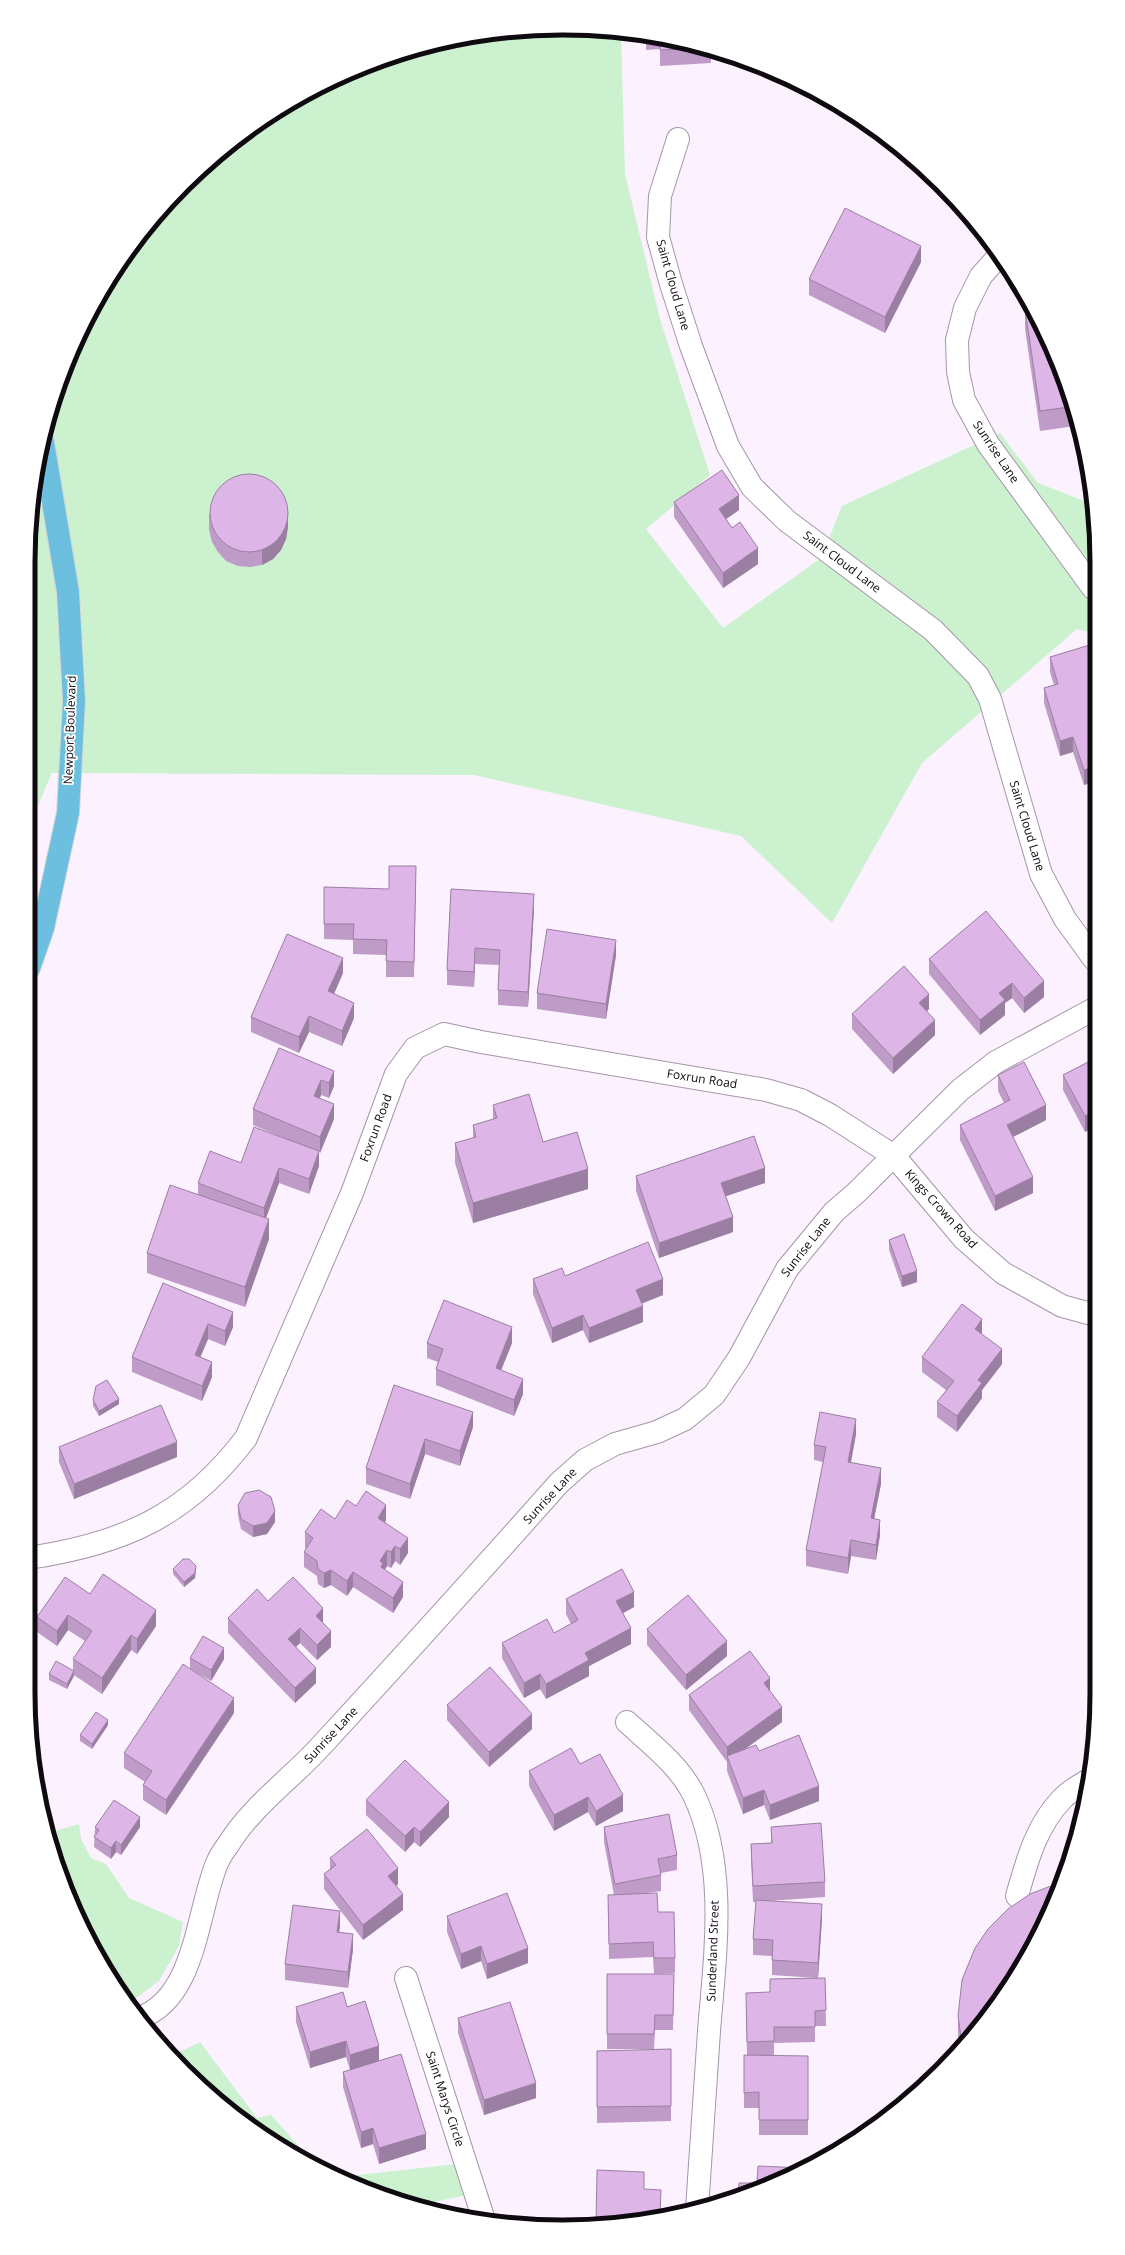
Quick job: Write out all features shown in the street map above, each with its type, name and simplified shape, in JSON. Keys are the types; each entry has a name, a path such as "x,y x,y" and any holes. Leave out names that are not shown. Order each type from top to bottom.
{"main road":[{"name":"Newport Boulevard","path":"35,951 43,928 68,813 74,701 68,592 46,458"}],"street":[{"name":"Saint Cloud Lane","path":"678,139 660,196 658,237 677,305 728,446 752,487 786,521 933,630 978,676 990,699 1041,874 1065,919 1090,953"},
{"name":"Sunrise Lane","path":"995,260 981,276 965,308 957,340 958,372 964,400 988,444 1090,584"},
{"name":"Sunrise Lane","path":"146,2016 169,1998 182,1977 191,1954 217,1862 240,1827 311,1758 570,1474 585,1460 615,1444 657,1432 685,1419 714,1395 739,1358 787,1269 834,1212 894,1156 960,1090 996,1062 1090,1011"},
{"name":"Foxrun Road","path":"35,1557 107,1542 144,1527 178,1506 208,1482 229,1461 246,1438 352,1193 396,1074 414,1048 444,1034 481,1042 766,1090 801,1100 830,1115 894,1156"},
{"name":"Kings Crown Road","path":"894,1156 964,1239 1003,1273 1062,1306 1090,1314"},
{"name":"Sunderland Street","path":"627,1722 672,1764 693,1794 704,1823 714,1871 715,1925 713,1983 698,2202"},
{"path":"1017,1896 1030,1850 1043,1823 1062,1798 1082,1785"},
{"name":"Saint Marys Circle","path":"406,1978 482,2213"}],"green space":[{"path":"528,36 597,36 621,39 625,174 660,319 710,475 646,529 723,628 821,558 842,506 1000,433 1038,483 1086,502 1089,528 1090,632 1077,629 922,763 832,923 741,836 474,775 52,773 35,812 36,528 45,460 53,426 63,393 89,329 124,269 144,241 190,190 241,144 269,124 329,89 393,63 426,53 460,45"},
{"path":"79,1824 81,1839 91,1858 106,1864 129,1898 183,1922 179,1946 159,1981 134,2000 124,1986 89,1926 63,1862 54,1831"},
{"path":"200,2042 257,2118 271,2115 304,2152 269,2131 241,2111 215,2089 178,2053"},
{"path":"457,2164 466,2195 430,2203 393,2192 351,2176"}],"building":[{"path":"660,44 682,49 660,50"},
{"path":"845,208 921,246 885,317 809,279"},
{"path":"1025,310 1036,329 1050,361 1066,407 1040,411"},
{"path":"722,470 739,495 719,509 732,528 740,522 758,548 723,573 674,502"},
{"path":"249,474 264,477 277,485 285,498 288,513 285,528 277,541 264,549 249,552 234,549 221,541 213,528 210,513 213,498 221,485 234,477"},
{"path":"1090,645 1090,768 1084,770 1073,737 1060,741 1044,688 1058,684 1050,657"},
{"path":"389,866 416,866 414,962 386,961 387,940 353,939 354,924 324,924 324,887 389,889"},
{"path":"451,889 534,894 528,992 498,990 500,950 475,948 474,972 447,970"},
{"path":"986,911 1044,981 1024,998 1012,983 999,993 1005,1000 980,1020 929,959"},
{"path":"547,929 616,940 606,1004 537,993"},
{"path":"287,934 343,958 328,991 354,1003 342,1031 309,1016 299,1037 251,1017"},
{"path":"904,966 929,994 919,1003 935,1020 893,1058 852,1014"},
{"path":"279,1048 334,1071 329,1083 321,1080 314,1096 334,1104 320,1137 253,1109"},
{"path":"1090,1061 1090,1113 1085,1116 1063,1075"},
{"path":"1024,1062 1046,1105 1007,1125 1033,1177 995,1196 960,1125 1010,1100 998,1075"},
{"path":"529,1094 543,1142 577,1132 588,1169 473,1203 455,1143 476,1137 473,1125 497,1118 493,1105"},
{"path":"254,1127 319,1151 309,1179 279,1168 264,1208 198,1183 210,1151 241,1163"},
{"path":"754,1136 765,1168 721,1183 733,1217 659,1243 636,1176"},
{"path":"170,1185 269,1219 245,1287 147,1253"},
{"path":"904,1234 917,1271 902,1276 889,1240"},
{"path":"648,1242 663,1279 636,1290 643,1306 589,1328 583,1315 552,1328 533,1279 562,1268 565,1276"},
{"path":"163,1283 233,1312 225,1331 208,1324 195,1355 212,1362 202,1386 132,1357"},
{"path":"444,1300 512,1327 496,1368 523,1379 514,1400 436,1369 443,1349 427,1343"},
{"path":"962,1304 982,1319 975,1329 1002,1349 978,1380 982,1383 957,1416 937,1402 954,1381 922,1357"},
{"path":"107,1380 119,1399 99,1411 93,1400 96,1386"},
{"path":"394,1385 473,1412 460,1451 425,1439 410,1484 366,1468"},
{"path":"161,1405 177,1442 74,1484 59,1447"},
{"path":"820,1412 856,1419 848,1462 881,1468 871,1518 880,1520 876,1545 851,1540 848,1558 806,1550 826,1447 814,1445"},
{"path":"259,1490 271,1497 275,1511 267,1523 253,1526 241,1519 238,1505 245,1493"},
{"path":"366,1491 386,1505 378,1518 408,1538 400,1549 395,1546 391,1552 387,1550 380,1561 383,1563 381,1567 403,1582 393,1598 353,1572 347,1581 331,1570 324,1573 318,1569 317,1561 304,1552 313,1538 305,1532 321,1509 335,1519 347,1500 356,1506"},
{"path":"183,1559 189,1559 196,1566 195,1573 184,1582 173,1569"},
{"path":"622,1569 634,1592 616,1601 631,1628 585,1653 589,1660 546,1684 540,1674 524,1683 502,1643 547,1619 554,1633 578,1620 566,1599"},
{"path":"103,1574 156,1610 137,1639 131,1635 102,1678 73,1659 92,1631 68,1615 57,1631 37,1617 65,1577 90,1594"},
{"path":"293,1577 323,1608 316,1616 331,1631 317,1645 300,1628 288,1639 316,1668 295,1688 228,1618 257,1589 268,1601"},
{"path":"688,1595 727,1641 686,1675 647,1629"},
{"path":"203,1636 224,1648 211,1670 190,1658"},
{"path":"750,1651 770,1678 764,1683 782,1707 727,1747 689,1695"},
{"path":"56,1661 74,1671 67,1684 49,1674"},
{"path":"183,1664 234,1698 166,1800 143,1785 152,1771 124,1753"},
{"path":"490,1667 532,1714 489,1752 447,1705"},
{"path":"96,1712 108,1720 92,1744 80,1735"},
{"path":"799,1735 819,1786 770,1805 764,1790 743,1798 727,1756 756,1745 759,1751"},
{"path":"571,1748 580,1764 600,1754 623,1795 596,1811 588,1797 554,1815 529,1771"},
{"path":"405,1760 449,1802 420,1832 414,1827 405,1836 366,1800"},
{"path":"114,1800 140,1817 121,1845 116,1841 111,1848 94,1837 99,1830 95,1827"},
{"path":"669,1814 677,1855 658,1859 661,1875 615,1884 604,1827"},
{"path":"821,1823 825,1882 753,1886 751,1844 772,1843 771,1827"},
{"path":"367,1829 398,1868 388,1876 403,1894 363,1925 324,1874 336,1865 330,1858"},
{"path":"1053,1885 1036,1926 1001,1986 981,2014 961,2038 958,2016 962,1980 975,1948 988,1929 1008,1909 1030,1894"},
{"path":"507,1893 528,1948 487,1964 481,1946 461,1954 447,1916"},
{"path":"657,1893 658,1912 674,1912 675,1958 654,1958 653,1942 609,1944 608,1895"},
{"path":"756,1900 822,1904 818,1963 772,1960 773,1940 753,1939"},
{"path":"293,1905 340,1911 337,1932 353,1934 348,1972 285,1964"},
{"path":"607,1974 674,1974 673,2015 655,2015 654,2034 607,2034"},
{"path":"825,1978 826,2010 815,2011 815,2027 774,2027 774,2041 747,2042 746,1993 770,1992 770,1979"},
{"path":"343,1992 347,2007 365,2001 379,2046 350,2055 346,2041 310,2052 296,2007"},
{"path":"510,2002 536,2083 484,2100 458,2018"},
{"path":"671,2049 671,2106 597,2107 597,2051"},
{"path":"401,2054 426,2134 379,2148 373,2128 361,2132 343,2072"},
{"path":"744,2055 808,2056 808,2120 759,2120 759,2092 744,2093"},
{"path":"758,2166 792,2168 764,2180 757,2183"},
{"path":"597,2170 644,2172 644,2189 661,2190 660,2211 596,2219"},
{"path":"739,2183 756,2183 738,2190"}]}
